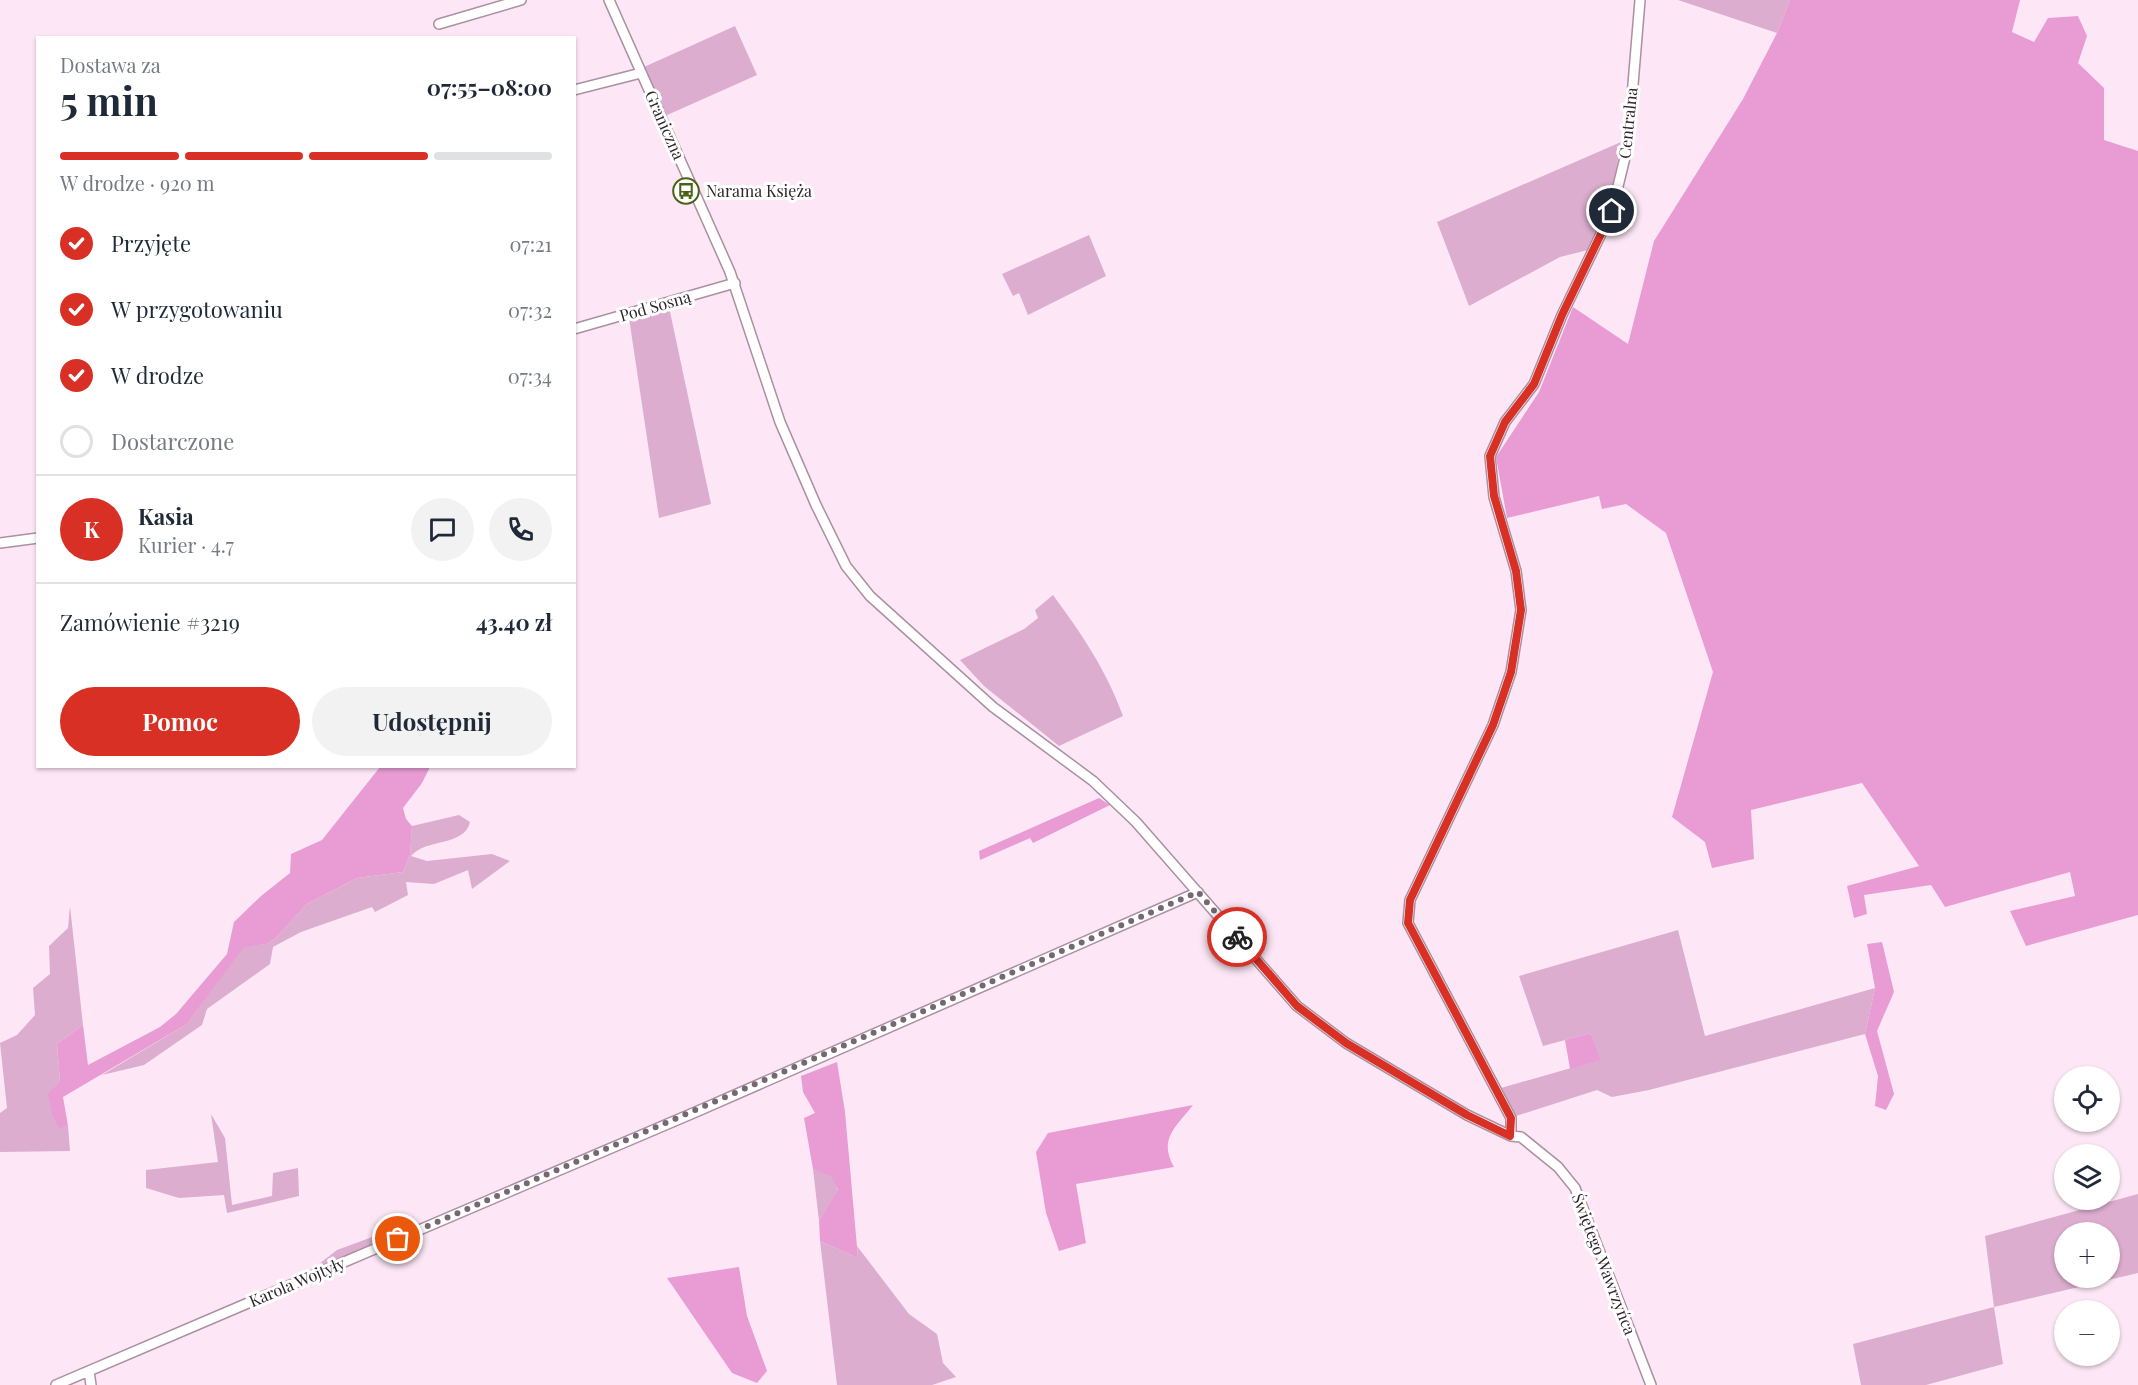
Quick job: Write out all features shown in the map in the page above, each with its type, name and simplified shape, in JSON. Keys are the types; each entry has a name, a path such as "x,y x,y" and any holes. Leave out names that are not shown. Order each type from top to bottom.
{"street":[{"path":"439,24 521,0"},
{"name":"Graniczna","path":"609,0 735,283 780,422 816,505 846,566 870,596 993,707 1093,781 1136,822 1297,1006 1346,1043 1467,1115 1510,1136"},
{"name":"Centralna","path":"1510,1136 1511,1118 1408,923 1410,900 1493,725 1511,672 1521,610 1516,571 1494,496 1490,456 1505,422 1534,384 1562,315 1612,211 1628,145 1640,0"},
{"path":"576,90 641,74"},
{"name":"Pod Sosną","path":"576,328 735,283"},
{"path":"0,543 36,538"},
{"name":"Karola Wojtyły","path":"56,1385 698,1111 1198,892"},
{"name":"Świętego Wawrzyńca","path":"1510,1136 1521,1137 1558,1167 1575,1188 1651,1385"},
{"path":"89,1371 91,1385"}],"shaded area":[{"path":"1678,0 1790,0 1777,33"},
{"path":"1790,0 2020,0 2012,32 2034,42 2048,18 2078,16 2087,36 2078,63 2104,88 2104,140 2138,151 2138,915 2026,946 2010,911 2075,896 2070,872 1945,907 1931,885 1864,895 1867,914 1854,918 1847,886 1919,866 1862,783 1751,810 1754,859 1712,868 1705,842 1672,817 1713,672 1666,533 1626,504 1602,509 1599,496 1507,518 1496,457 1539,392 1573,307 1628,344 1654,241 1743,99 1777,33"},
{"path":"735,26 757,75 665,116 644,67"},
{"path":"1621,142 1610,203 1588,250 1560,257 1469,306 1437,222"},
{"path":"1089,235 1106,276 1028,315 1019,293 1013,296 1002,274"},
{"path":"669,307 711,504 659,518 629,318"},
{"path":"1053,595 1092,653 1117,699 1123,716 1059,746 984,686 960,660 1024,629 1038,618 1035,610"},
{"path":"379,768 430,768 422,783 403,808 406,819 412,826 410,855 403,872 357,878 307,904 276,938 267,944 244,947 187,1024 63,1097 68,1126 59,1128 52,1114 48,1094 60,1082 57,1044 83,1025 88,1065 160,1027 176,1014 227,954 234,922 290,873 291,854 322,840"},
{"path":"1099,798 1110,805 1033,843 1030,838 980,860 979,851"},
{"path":"459,815 470,822 466,830 453,839 418,850 411,856 427,861 492,854 510,861 472,889 468,870 434,884 406,882 408,895 375,912 372,907 301,932 273,947 270,964 207,1009 202,1025 144,1065 102,1075 187,1024 244,946 267,944 276,938 307,904 357,878 403,872 410,855 412,826"},
{"path":"70,906 83,1025 57,1044 60,1082 59,1127 68,1126 70,1151 0,1152 0,1113 7,1108 0,1043 17,1035 35,1015 33,988 50,974 49,946 68,928"},
{"path":"1678,930 1705,1036 1875,988 1865,1034 1649,1090 1612,1097 1597,1090 1516,1116 1501,1088 1599,1060 1591,1033 1543,1046 1519,976"},
{"path":"1882,942 1894,992 1877,1031 1894,1094 1886,1110 1875,1106 1878,1076 1865,1034 1875,988 1867,944"},
{"path":"1591,1033 1600,1060 1570,1069 1565,1040"},
{"path":"837,1062 845,1112 858,1258 820,1241 819,1221 838,1190 831,1176 813,1169 804,1118 815,1113 803,1092 801,1076"},
{"path":"1193,1105 1175,1127 1168,1141 1174,1167 1076,1184 1086,1243 1059,1251 1046,1213 1036,1152 1048,1133"},
{"path":"211,1114 225,1138 232,1205 272,1196 273,1173 298,1168 299,1196 227,1213 224,1195 179,1198 146,1188 146,1170 218,1162"},
{"path":"813,1169 832,1175 838,1191 819,1221"},
{"path":"2138,1194 2138,1273 2120,1277 2120,1222 2054,1222 2054,1288 2074,1288 1994,1307 1985,1236 2080,1210 2120,1210 2120,1199"},
{"path":"413,1222 414,1227 320,1268 319,1264 337,1250"},
{"path":"820,1241 858,1258 857,1246 909,1314 937,1334 943,1363 956,1377 932,1385 837,1385"},
{"path":"739,1267 747,1316 767,1371 757,1383 732,1373 667,1278"},
{"path":"1994,1307 2003,1364 1926,1385 1861,1385 1853,1344"}],"way so far":[{"path":"398,1239 698,1111 1198,892 1237,937"}],"place":[{"name":"Narama Księża","path":"686,191"}],"route":[{"path":"1237,937 1297,1006 1346,1043 1467,1115 1510,1136 1511,1118 1408,923 1410,900 1493,725 1511,672 1521,610 1516,571 1494,496 1490,456 1505,422 1534,384 1562,315 1612,211"}]}
